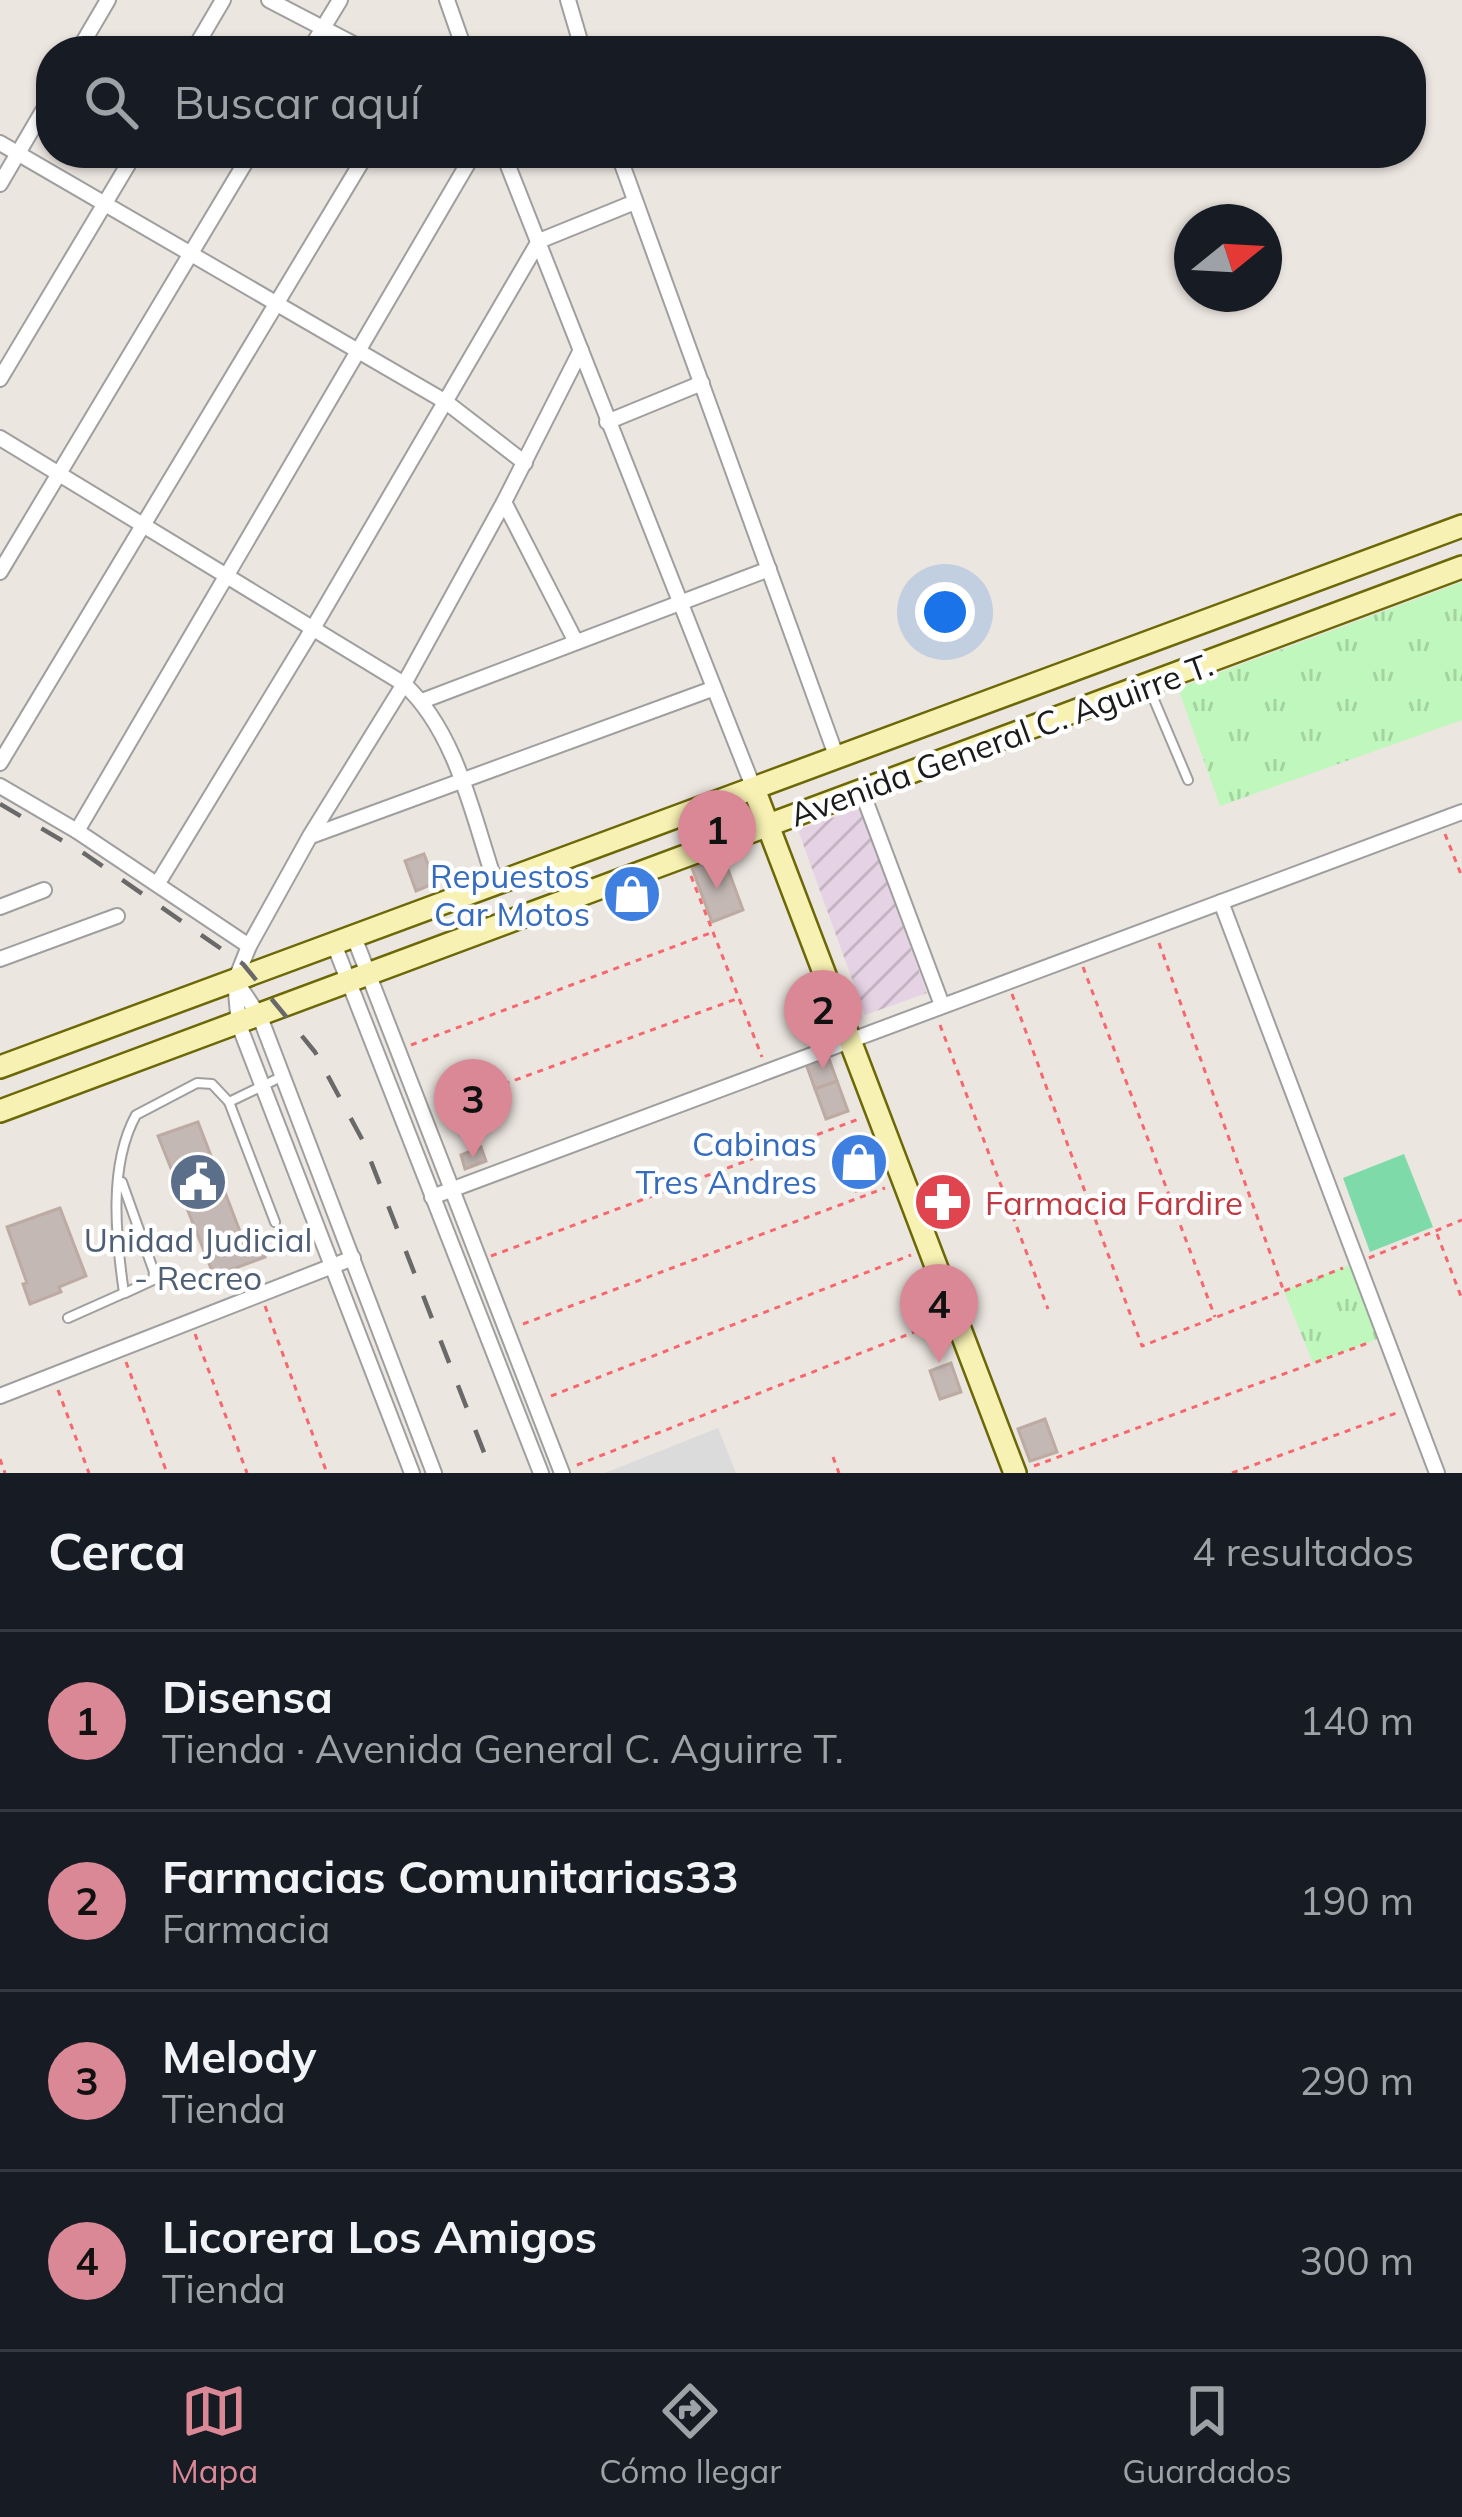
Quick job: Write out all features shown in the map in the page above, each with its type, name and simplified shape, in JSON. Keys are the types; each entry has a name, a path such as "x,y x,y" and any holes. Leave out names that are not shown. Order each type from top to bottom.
{"street":[{"path":"87,36 108,0"},
{"path":"202,36 223,0"},
{"path":"269,0 340,36"},
{"path":"318,36 340,0"},
{"path":"446,0 459,36"},
{"path":"568,0 579,36"},
{"path":"0,184 36,123"},
{"path":"0,143 36,165"},
{"path":"42,168 446,402 525,463"},
{"path":"0,380 126,168"},
{"path":"0,572 242,168"},
{"path":"0,763 358,168"},
{"path":"76,830 465,168"},
{"path":"509,168 955,1316 1026,1469"},
{"path":"623,168 837,758"},
{"path":"158,883 539,241 635,202"},
{"path":"236,981 249,1021 283,1076 433,1469 413,1473 262,1086 236,981 249,946 310,836 404,685 581,350"},
{"path":"607,422 702,382"},
{"path":"0,438 404,685 422,701 440,730 461,782 495,883"},
{"path":"504,502 576,642"},
{"name":"Avenida General C. Aguirre T.","path":"0,1066 1462,526"},
{"name":"Avenida General C. Aguirre T.","path":"0,1111 1462,567"},
{"path":"422,701 769,569"},
{"path":"1218,616 1233,655"},
{"path":"310,836 712,689"},
{"path":"0,786 76,830 249,946"},
{"path":"861,789 938,1006"},
{"path":"431,1197 1462,812"},
{"path":"0,907 44,890"},
{"path":"1221,902 1437,1473"},
{"path":"0,959 117,916"},
{"path":"344,941 431,1197 541,1473"},
{"path":"359,978 398,1049 562,1472"},
{"path":"0,1396 353,1258"}],"lane":[{"path":"1149,686 1188,780"},
{"path":"230,1102 283,1076"},
{"path":"124,1293 117,1245 119,1174 129,1126 136,1115 197,1083 212,1084 230,1102 275,1222"},
{"path":"68,1318 153,1280 119,1174"}],"path":[{"path":"1440,821 1462,877"},
{"path":"682,856 767,1070"},
{"path":"1153,927 1284,1291"},
{"path":"398,1049 713,932"},
{"path":"1078,955 1215,1317"},
{"path":"1007,981 1142,1346 1462,1220"},
{"path":"423,1114 739,998"},
{"path":"938,1006 1048,1309"},
{"path":"480,1261 877,1112"},
{"path":"507,1330 904,1181"},
{"path":"1436,1231 1462,1300"},
{"path":"535,1402 929,1247"},
{"path":"261,1296 327,1473"},
{"path":"562,1472 955,1316"},
{"path":"192,1324 247,1473"},
{"path":"1026,1469 1385,1336"},
{"path":"121,1349 167,1473"},
{"path":"53,1376 89,1473"},
{"path":"1232,1473 1412,1408"},
{"path":"833,1457 839,1473"},
{"path":"0,1459 4,1472"}],"shaded area":[{"path":"860,808 927,993 865,1015 798,830"},
{"path":"718,1428 736,1473 605,1473"}],"green space":[{"path":"1462,582 1462,720 1220,806 1178,688"},
{"path":"1404,1154 1433,1227 1370,1252 1343,1178"},
{"path":"1357,1262 1385,1336 1313,1363 1284,1291"}],"building":[{"path":"424,854 435,883 416,891 405,861"},
{"path":"723,856 743,910 712,922 692,868"},
{"path":"655,879 660,893 644,900 638,886"},
{"path":"638,886 644,900 628,907 622,892"},
{"path":"828,1056 837,1081 815,1089 806,1064"},
{"path":"837,1081 848,1111 826,1119 815,1089"},
{"name":"Unidad Judicial - Recreo","path":"198,1122 241,1234 255,1228 265,1257 214,1276 158,1136"},
{"path":"481,1147 486,1161 465,1169 461,1155"},
{"path":"864,1154 876,1184 856,1191 845,1161"},
{"path":"60,1208 86,1276 30,1304 7,1227"},
{"path":"951,1363 961,1392 940,1399 930,1371"},
{"path":"1045,1419 1057,1452 1030,1461 1018,1429"}],"railway":[{"path":"0,804 85,854 243,964 315,1052 363,1141 492,1473"}],"place":[{"name":"Disensa","path":"717,889"},
{"name":"Repuestos Car Motos","path":"632,894"},
{"name":"Farmacias Comunitarias33","path":"823,1069"},
{"name":"Melody","path":"473,1158"},
{"name":"Cabinas Tres Andres","path":"859,1162"},
{"name":"Unidad Judicial - Recreo","path":"198,1182"},
{"name":"Farmacia Fardire","path":"943,1202"},
{"name":"Licorera Los Amigos","path":"939,1363"}]}
